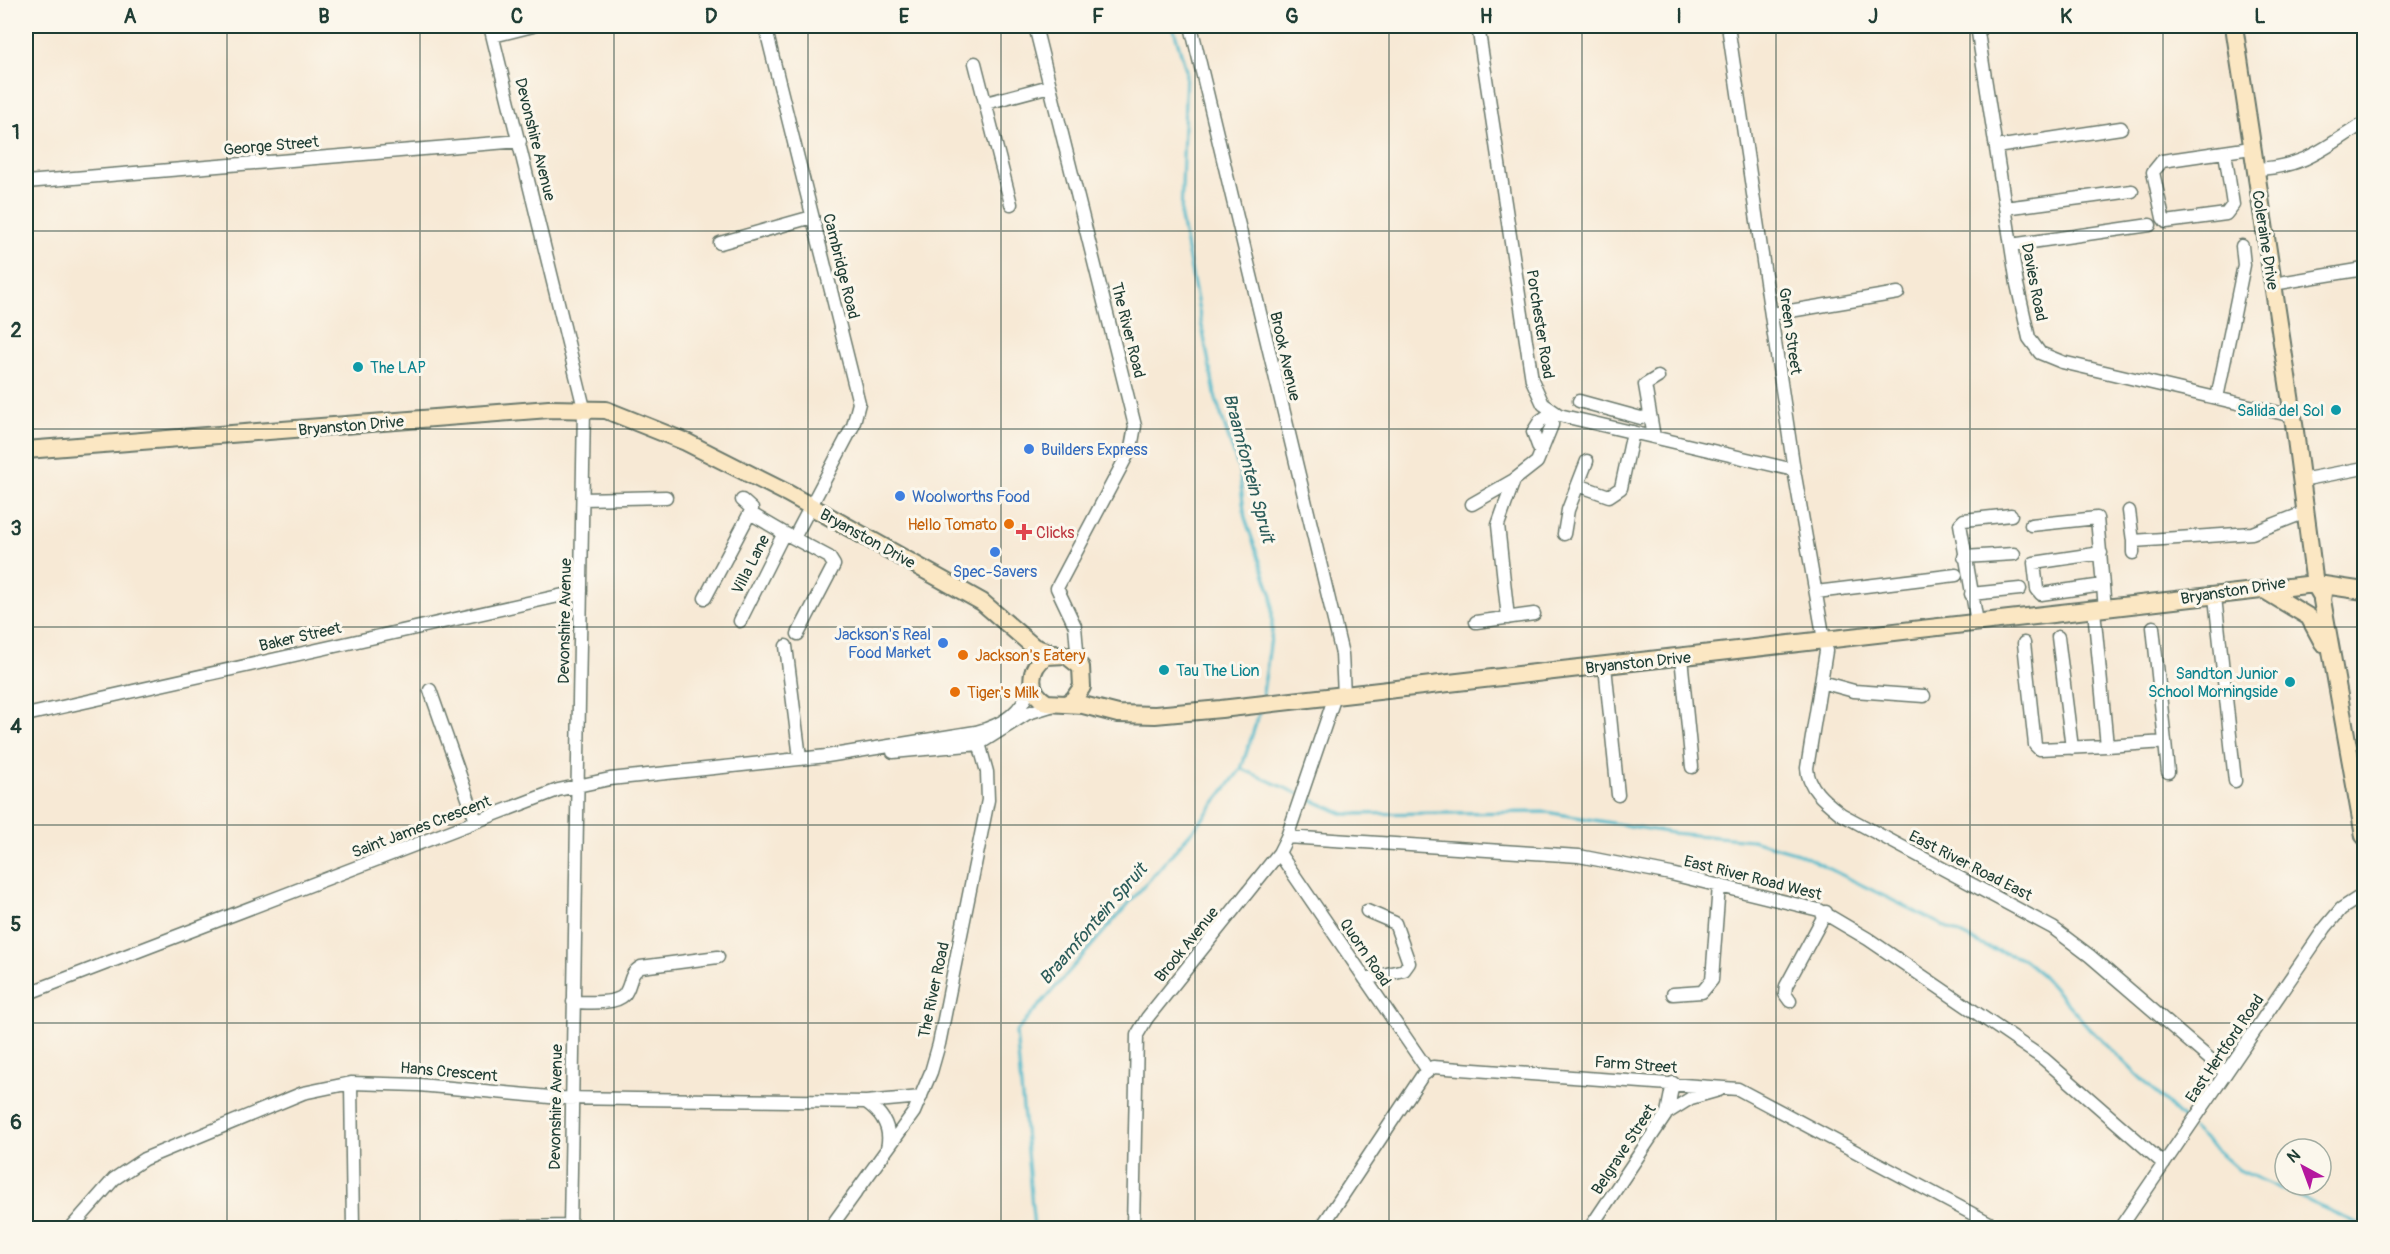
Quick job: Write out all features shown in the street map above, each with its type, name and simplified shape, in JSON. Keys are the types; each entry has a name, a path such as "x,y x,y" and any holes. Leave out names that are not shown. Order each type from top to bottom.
{"main road":[{"name":"Coleraine Drive","path":"2234,26 2254,168 2331,657 2364,836"},
{"name":"Bryanston Drive","path":"26,450 584,408 619,414 671,439 686,442 983,610 1022,646 1032,679"},
{"name":"Bryanston Drive","path":"809,511 982,602 1034,647 1057,654"},
{"path":"2320,584 2364,583"},
{"name":"Bryanston Drive","path":"2151,604 2257,584 2320,584"},
{"name":"Bryanston Drive","path":"1060,705 1124,714 1155,715 1221,710 2320,584"},
{"path":"2320,584 2364,591"},
{"path":"2264,590 2309,617 2331,657"},
{"path":"1080,667 1084,679 1079,694 1060,705 1040,699 1032,679 1040,661 1057,654 1080,667 1096,696 1124,714"}],"street":[{"path":"492,31 533,26"},
{"name":"Cambridge Road","path":"765,26 857,392 858,410 853,426 809,511"},
{"name":"The River Road","path":"1035,26 1135,426 1131,448 1057,588 1075,626 1080,667"},
{"name":"Brook Avenue","path":"1133,1228 1137,1035 1147,1018 1279,853 1346,682 1342,654 1191,26"},
{"name":"Porchester Road","path":"1478,26 1532,380 1543,404 1553,412"},
{"name":"Green Street","path":"1728,26 1794,470 1825,641"},
{"name":"Davies Road","path":"1977,26 2011,245 2029,338 2040,353 2062,362 2294,416"},
{"name":"Devonshire Avenue","path":"492,31 584,408 570,1227"},
{"path":"975,63 1011,204"},
{"path":"986,104 1050,86"},
{"path":"2254,168 2280,168 2300,162 2364,123"},
{"path":"1996,147 2121,128"},
{"name":"George Street","path":"26,182 520,141"},
{"path":"2225,152 2233,205 2230,210 2226,214 2166,222 2163,218 2153,172 2156,166 2162,161 2251,148"},
{"path":"2005,208 2132,191"},
{"path":"720,243 812,217"},
{"path":"2011,245 2150,225"},
{"path":"2217,398 2244,265 2242,246"},
{"path":"2273,284 2364,269"},
{"path":"1772,314 1898,293"},
{"path":"1654,437 1645,385 1658,377"},
{"path":"1579,401 1641,418 1650,416"},
{"path":"1472,504 1514,480 1537,462 1540,451 1533,432 1540,421 1553,412 1794,470"},
{"path":"1578,485 1609,496 1621,488 1634,432"},
{"path":"1564,534 1587,461"},
{"path":"2304,480 2364,468"},
{"path":"1508,618 1498,529 1501,512 1514,480"},
{"path":"582,499 666,496"},
{"path":"705,598 750,513 750,505 742,500"},
{"path":"2129,511 2133,547 2252,533 2308,504"},
{"name":"Villa Lane","path":"740,621 789,536 809,511"},
{"path":"750,513 789,536"},
{"path":"1977,622 1964,557 1961,521 2012,515"},
{"path":"2031,525 2094,516 2099,522 2101,553 2099,609 2107,746"},
{"name":"Villa Lane","path":"789,536 829,556 834,565 798,634"},
{"path":"2096,586 2041,594 2037,589 2034,563 2101,553"},
{"path":"1964,557 2014,554"},
{"path":"1816,592 1956,575"},
{"path":"1971,594 2019,589"},
{"name":"Baker Street","path":"26,715 581,591"},
{"path":"2215,597 2235,781"},
{"path":"1476,622 1534,614"},
{"path":"1057,654 1071,638 1075,626"},
{"path":"2152,627 2168,772"},
{"path":"2058,637 2072,748"},
{"name":"East River Road East","path":"1825,641 1826,651 1807,772 1822,799 1841,814 1876,834 2053,928 2090,956 2226,1073"},
{"path":"2024,643 2035,745 2042,751 2165,742"},
{"path":"786,646 800,758"},
{"path":"1681,657 1692,767"},
{"path":"1605,666 1618,795"},
{"name":"Saint James Crescent","path":"977,738 1014,714 1026,699 1032,679"},
{"path":"1821,682 1854,691 1924,696"},
{"path":"430,690 476,821"},
{"name":"Saint James Crescent","path":"26,994 578,784 977,738 1028,713 1060,705"},
{"name":"The River Road","path":"830,1228 885,1155 921,1097 939,1044 988,800 987,772 977,738"},
{"name":"East River Road West","path":"1287,837 1579,856 1719,885 1826,912 2044,1059 2164,1164"},
{"name":"Quorn Road","path":"1279,853 1427,1069"},
{"path":"1673,994 1702,992 1712,980 1719,885"},
{"name":"East Hertford Road","path":"2120,1228 2333,917 2364,894"},
{"path":"1365,979 1404,970 1409,963 1395,923 1367,911"},
{"path":"1790,1001 1785,994 1786,986 1826,912"},
{"path":"573,1002 621,997 627,990 632,974 641,968 718,957"},
{"name":"Farm Street","path":"1427,1069 1433,1067 1729,1087 1751,1094 1999,1228"},
{"path":"1321,1228 1427,1069"},
{"name":"Hans Crescent","path":"71,1228 114,1179 151,1156 303,1093 351,1083 381,1082 572,1098 866,1102 921,1097"},
{"path":"351,1083 353,1228"},
{"name":"Belgrave Street","path":"1590,1228 1667,1113 1673,1083"},
{"path":"1667,1113 1695,1096 1729,1087"},
{"path":"866,1102 879,1113 887,1125 889,1140 885,1155"},
{"path":"459,1228 570,1227"}],"waterway":[{"name":"Braamfontein Spruit","path":"1173,26 1186,70 1181,218 1216,399 1239,470 1245,518 1272,596 1272,631 1262,699"},
{"name":"Braamfontein Spruit","path":"1034,1228 1016,1032 1200,822 1241,769 1260,711"},
{"path":"1242,769 1299,794"},
{"path":"1305,797 1344,814 1546,812 1672,833 1752,840 1798,853 1986,947 2023,959 2042,975 2090,1029 2188,1124"},
{"path":"2193,1129 2239,1170 2364,1226"}],"place":[{"name":"The LAP","path":"358,367"},
{"name":"Salida del Sol","path":"2336,410"},
{"name":"Builders Express","path":"1029,449"},
{"name":"Woolworths Food","path":"900,496"},
{"name":"Hello Tomato","path":"1009,524"},
{"name":"Clicks","path":"1024,532"},
{"name":"Spec-Savers","path":"995,552"},
{"name":"Jackson's Real Food Market","path":"943,643"},
{"name":"Jackson's Eatery","path":"963,655"},
{"name":"Tau The Lion","path":"1164,670"},
{"name":"Sandton Junior School Morningside","path":"2290,682"},
{"name":"Tiger's Milk","path":"955,692"}]}
